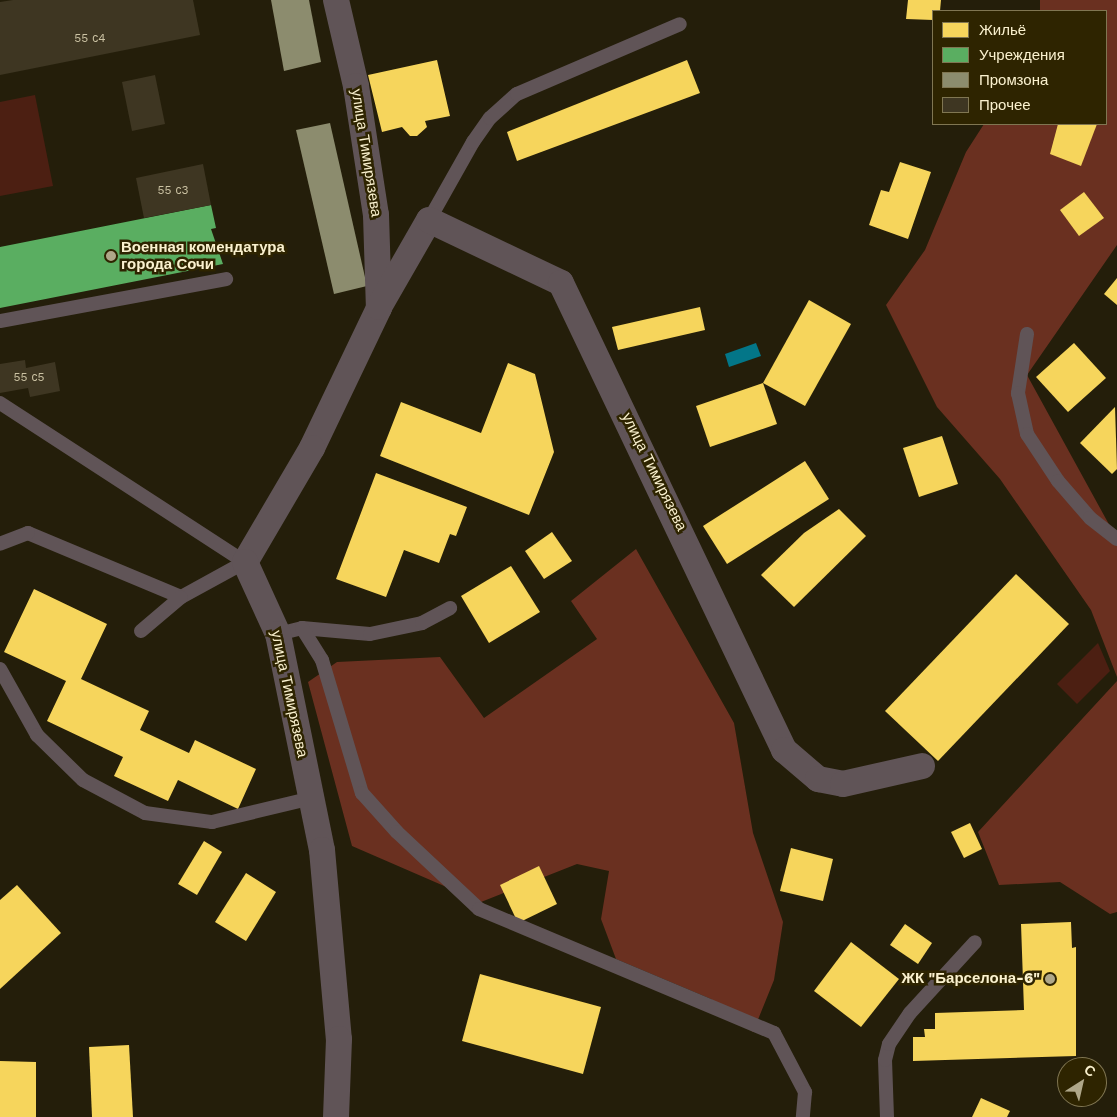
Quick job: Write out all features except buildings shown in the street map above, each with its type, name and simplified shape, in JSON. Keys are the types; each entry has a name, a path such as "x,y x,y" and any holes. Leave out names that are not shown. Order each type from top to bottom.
{"street":[{"name":"улица Тимирязева","path":"336,0 356,86 376,215 379,308"},
{"name":"улица Тимирязева","path":"336,1117 339,1039 322,850 312,798 290,631 245,562 312,448 379,308 429,220 547,274 568,293 784,750 818,779 843,784 922,766"}],"lane":[{"path":"429,220 473,142 490,118 517,94 680,24"},
{"path":"0,321 226,279"},
{"path":"1026,334 1018,393 1028,434 1058,481 1090,518 1117,539"},
{"path":"0,403 245,562 181,596 141,631"},
{"path":"0,544 28,533 181,596"},
{"path":"290,631 370,634 422,623 450,608"},
{"path":"290,631 322,660 362,793 396,832 479,909 774,1033 805,1092 803,1117"},
{"path":"0,669 37,734 83,780 145,813 212,822 312,798"},
{"path":"887,1117 885,1060 889,1044 910,1013 975,942"}],"shaded area":[{"path":"1040,0 1117,0 1117,245 1027,375 1117,539 1117,677 1091,610 1000,479 937,407 886,305 925,250 966,152 983,125 1107,125 1107,10 1040,10"},
{"path":"35,95 53,186 0,196 0,102"},
{"path":"636,549 734,723 753,833 783,922 774,980 753,1032 711,999 616,959 601,919 609,871 577,864 481,902 352,846 308,682 337,662 440,657 484,718 597,639 571,601"},
{"path":"1098,643 1110,671 1077,704 1057,684"},
{"path":"1117,681 1117,912 1110,914 1060,882 999,885 978,832"}],"water":[{"path":"756,343 761,356 729,367 725,354"}],"place":[{"name":"Военная комендатура города Сочи","path":"111,256"},
{"name":"ЖК \"Барселона-6\"","path":"1050,979"}]}
